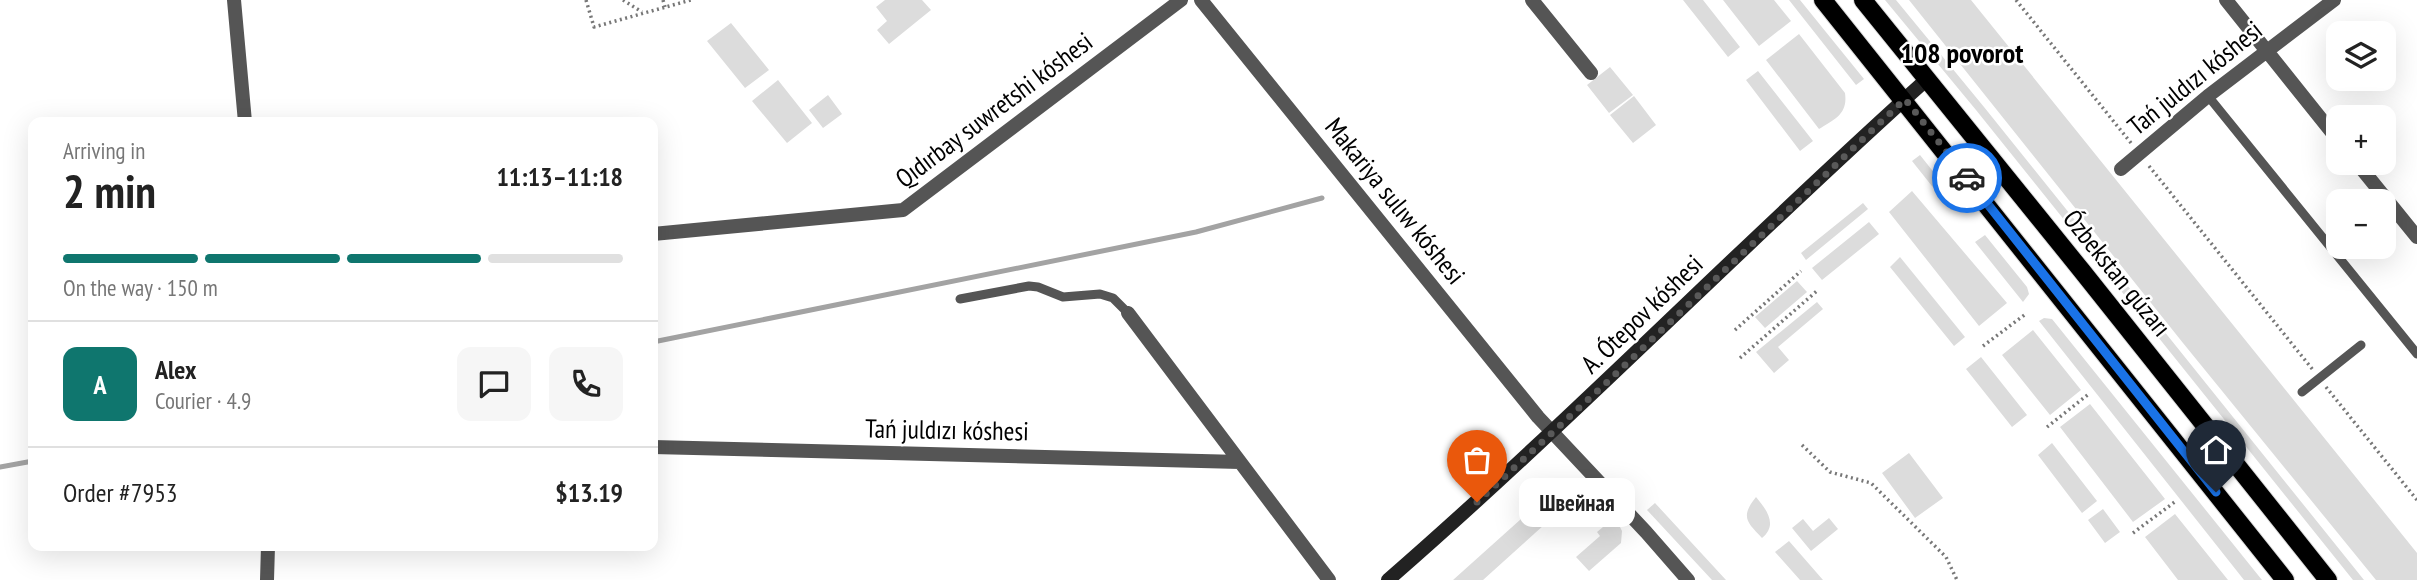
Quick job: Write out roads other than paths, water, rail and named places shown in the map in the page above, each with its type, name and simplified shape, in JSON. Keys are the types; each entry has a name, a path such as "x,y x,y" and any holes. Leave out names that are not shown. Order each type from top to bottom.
{"main road":[{"path":"1823,0 1905,99 2285,580"},
{"name":"Ózbekstan gúzarı","path":"1863,0 2328,580"},
{"name":"A. Ótepov kóshesi","path":"1388,580 1552,433 1926,80"}],"street":[{"path":"234,0 245,117"},
{"name":"Qıdırbay suwretshi kóshesi","path":"658,234 903,210 1181,0"},
{"name":"Makariya sulıw kóshesi","path":"1201,0 1552,433 1646,531 1688,580"},
{"path":"1532,0 1591,73"},
{"path":"2226,0 2326,125"},
{"name":"Tań juldızı kóshesi","path":"2121,169 2208,96 2334,0"},
{"path":"2367,175 2417,237"},
{"path":"1128,313 1329,580"},
{"name":"Tań juldızı kóshesi","path":"658,447 1240,462"},
{"path":"267,580 268,551"}],"lane":[{"path":"2208,96 2417,354"},
{"path":"960,299 1029,286 1063,297 1100,294 1113,298 1128,313"},
{"path":"2302,392 2361,345"}],"waterway":[{"path":"658,341 1196,232 1322,198"},
{"path":"0,467 28,462"}],"place":[{"name":"Швейная","path":"1477,502"}],"district":[{"name":"108 povorot","path":"1962,53"}]}
